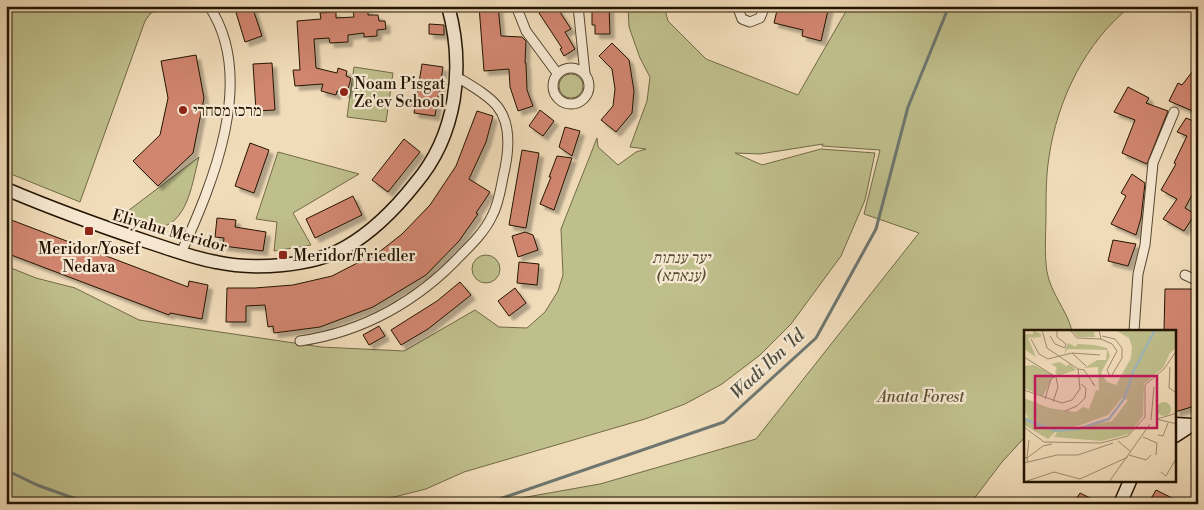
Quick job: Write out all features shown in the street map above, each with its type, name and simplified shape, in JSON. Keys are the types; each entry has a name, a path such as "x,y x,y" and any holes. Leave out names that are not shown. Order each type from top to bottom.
{"street":[{"path":"182,253 196,220 222,143 230,90 227,54 218,23 209,6"},
{"name":"Eliyahu Meridor","path":"6,189 103,227 182,253 217,262 263,265 308,261 345,248 392,210 431,164 447,125 457,77 457,49 448,6"},
{"path":"516,6 526,31 557,74"},
{"path":"578,6 589,86 586,97 575,104 568,104 562,102 553,92 553,79 568,67 575,68 586,74"},
{"path":"737,6 739,15 750,22 760,18 765,6"},
{"path":"300,340 339,333 366,323 409,299 447,270 482,233 493,215 506,162 506,122 496,104 457,77"},
{"path":"1134,330 1138,281 1145,245 1153,163 1164,132 1174,112"},
{"path":"1185,275 1198,281"},
{"path":"1176,424 1195,426"},
{"path":"1176,436 1195,426"},
{"path":"1120,504 1130,482"}],"green space":[{"path":"6,6 162,6 150,14 145,21 80,202 6,172"},
{"path":"628,6 664,6 668,21 706,59 798,95 849,6 1131,6 1100,37 1076,74 1066,94 1059,115 1049,157 1045,250 1047,272 1052,288 1067,316 1072,330 1024,330 1024,438 1002,462 970,504 487,504 600,484 756,439 919,233 864,214 880,150 822,146 823,144 760,154 735,153 762,165 821,149 875,153 865,200 841,256 791,324 760,355 722,384 685,404 645,419 464,472 426,489 390,498 318,504 6,504 6,266 36,278 75,288 139,320 321,347 404,351 475,310 499,327 527,328 545,312 558,291 563,275 561,229 597,138 598,147 618,165 636,152 646,149 630,147 647,101 650,77 640,58 629,27"},
{"path":"354,67 393,73 386,122 347,117"},
{"path":"571,74 580,77 583,86 580,95 571,98 562,95 559,86 562,77"},
{"path":"278,152 359,174 293,213 311,245 274,251 277,222 256,219"},
{"path":"199,157 190,194 185,206 179,216 170,223 160,228 146,228 116,220"},
{"path":"486,255 496,259 500,269 496,279 486,283 476,279 472,269 476,259"}],"building":[{"path":"234,6 252,6 262,36 245,42"},
{"path":"479,6 498,6 501,36 522,37 526,41 527,90 533,106 518,111 510,87 509,69 484,71"},
{"path":"551,6 556,6 571,29 565,32 575,49 564,56 560,49 562,48 539,13"},
{"path":"592,6 609,6 610,34 595,34 595,25 592,25"},
{"path":"778,6 829,6 821,41 802,36 803,30 774,23"},
{"path":"368,9 368,15 378,15 379,21 385,21 386,29 377,30 377,36 364,37 364,33 348,35 348,42 330,43 329,38 314,39 316,68 337,73 338,68 347,71 346,76 351,78 347,93 337,91 336,95 321,91 323,84 295,86 293,70 300,70 297,21 321,19 320,13 336,12 336,18 354,17 353,10"},
{"path":"429,24 444,25 444,35 429,34"},
{"path":"612,43 629,60 634,91 632,113 616,132 601,120 613,106 615,89 612,69 599,56"},
{"name":"מרכז מסחרי","path":"196,55 204,98 193,153 158,186 133,161 160,135 168,98 161,61"},
{"path":"272,63 275,110 256,111 253,64"},
{"path":"422,64 443,67 435,116 414,113"},
{"path":"1192,72 1198,74 1198,107 1195,112 1169,101 1178,83 1182,85"},
{"path":"1128,87 1149,98 1146,103 1168,111 1147,164 1122,153 1135,120 1114,112"},
{"path":"540,110 554,121 543,136 529,126"},
{"path":"477,111 493,116 486,142 469,179 490,192 476,213 478,214 459,241 426,275 373,307 320,327 274,333 273,326 268,327 265,305 246,306 246,322 226,322 227,288 293,285 332,276 367,258 369,260 402,234 430,205 456,166"},
{"path":"1186,118 1198,123 1198,184 1185,208 1195,214 1184,231 1163,219 1177,199 1161,190 1176,164 1174,163 1187,136 1177,132"},
{"path":"565,127 580,131 572,156 559,147"},
{"path":"404,139 420,152 388,192 372,180"},
{"path":"250,143 269,150 254,193 235,186"},
{"path":"522,150 539,153 526,228 509,225"},
{"path":"557,156 572,158 554,210 540,204"},
{"path":"1132,174 1145,183 1141,218 1136,235 1111,224 1126,196 1121,193"},
{"path":"353,196 362,215 315,238 306,219"},
{"path":"6,218 188,287 189,281 208,285 202,319 170,313 169,315 6,253"},
{"path":"217,218 236,220 235,227 266,232 263,251 223,246 224,238 215,237"},
{"path":"525,232 533,235 538,250 518,257 512,236"},
{"path":"1113,240 1136,244 1128,266 1108,261"},
{"path":"519,262 539,264 537,285 517,283"},
{"path":"460,282 471,295 428,329 401,345 391,330 437,301"},
{"path":"515,288 526,303 509,316 498,301"},
{"path":"1165,289 1198,289 1198,405 1176,412 1176,330 1164,330"},
{"path":"379,326 385,336 369,345 363,335"},
{"path":"1156,490 1184,504 1148,504"},
{"path":"1080,493 1102,504 1073,504"}],"waterway":[{"name":"Wadi Ibn 'Id","path":"485,504 724,422 816,338 876,229 908,107 949,6"},
{"name":"Wadi Ibn 'Id","path":"6,470 37,485 90,504"}],"place":[{"name":"Noam Pisgat Ze'ev School","path":"344,92"},
{"name":"מרכז מסחרי","path":"183,110"},
{"name":"Meridor/Yosef Nedava","path":"89,231"},
{"name":"Meridor/Friedler","path":"283,255"}],"park label":[{"name":"יער ענתות (ענאתא)","path":"681,266"},
{"name":"Anata Forest","path":"921,396"}]}
